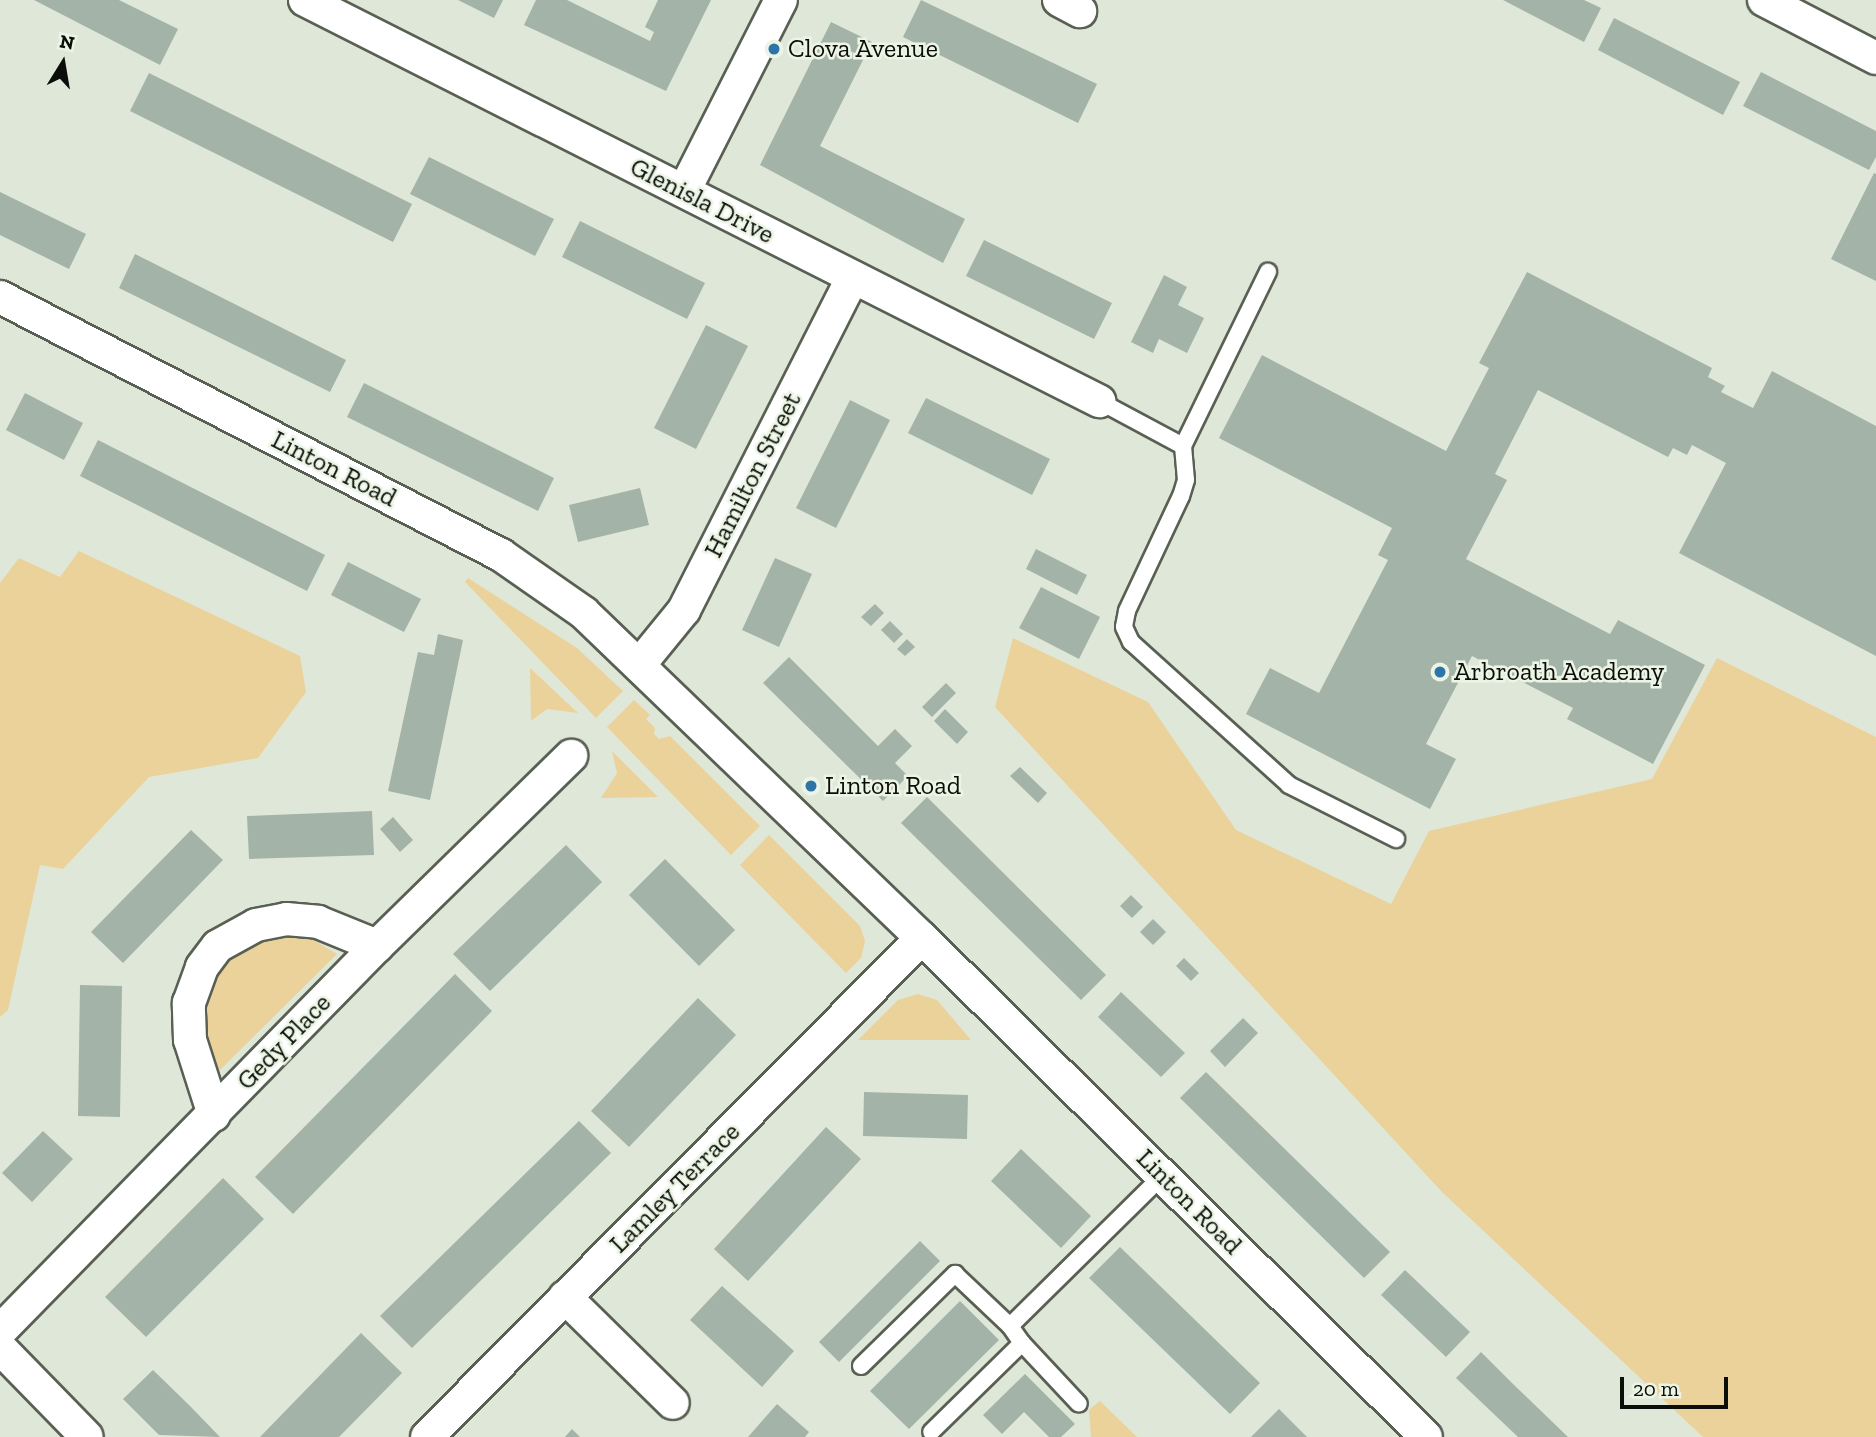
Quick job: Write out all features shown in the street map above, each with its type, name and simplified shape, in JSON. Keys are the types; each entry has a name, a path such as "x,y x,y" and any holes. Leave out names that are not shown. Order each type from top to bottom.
{"street":[{"name":"Glenisla Drive","path":"305,0 1099,401"},
{"path":"684,191 781,0"},
{"path":"1764,0 1876,58"},
{"name":"Hamilton Street","path":"640,664 684,610 853,277"},
{"name":"Linton Road","path":"0,297 501,555 584,613 922,938 1426,1437"},
{"name":"Gedy Place","path":"0,1331 377,946 571,756"},
{"path":"214,1115 190,1040 189,1003 202,967 218,946 256,925 286,919 318,922 377,946"},
{"name":"Lamley Terrace","path":"427,1437 922,938"},
{"path":"565,1297 673,1403"},
{"path":"0,1348 87,1437"}],"lane":[{"path":"1268,272 1183,446 1186,480 1127,611 1126,635 1289,785 1396,839"},
{"path":"1099,401 1183,446"},
{"path":"1010,1326 1162,1175"},
{"path":"861,1366 955,1274 1010,1326 1022,1343 1079,1404"},
{"path":"931,1433 1022,1343"}],"shaded area":[{"path":"79,551 300,656 306,692 258,758 149,777 63,869 40,865 8,1010 0,1017 0,583 19,558 60,577"},
{"path":"468,578 577,648 623,691 596,718 465,582"},
{"path":"1013,638 1148,702 1236,830 1391,904 1429,831 1652,779 1717,658 1876,737 1876,1437 1703,1437 1442,1192 995,707"},
{"path":"530,668 578,713 547,709 531,721"},
{"path":"634,700 650,715 646,719 655,728 654,734 659,739 670,736 760,826 731,855 607,727"},
{"path":"612,751 658,797 601,798 617,773"},
{"path":"769,835 860,926 865,941 861,958 846,973 740,865"},
{"path":"290,935 310,938 337,954 219,1071 203,1032 207,993 214,977 238,950 254,942"},
{"path":"918,994 937,1000 971,1040 858,1040 898,1000"},
{"path":"1100,1401 1137,1437 1091,1437 1089,1410"}],"building":[{"path":"34,0 119,0 178,29 160,65"},
{"path":"458,0 503,0 494,18"},
{"path":"536,0 567,0 650,41 654,32 645,27 658,0 711,0 666,91 524,25"},
{"path":"921,0 1097,84 1078,123 903,37"},
{"path":"1503,0 1584,0 1601,8 1584,42"},
{"path":"1614,18 1740,82 1723,115 1598,50"},
{"path":"831,22 872,42 820,146 965,219 943,263 760,165"},
{"path":"1761,72 1876,131 1876,157 1869,170 1743,106"},
{"path":"149,73 412,204 393,242 130,111"},
{"path":"429,157 554,219 535,256 410,194"},
{"path":"1874,173 1876,174 1876,281 1831,259"},
{"path":"0,192 86,234 69,269 0,235"},
{"path":"580,221 705,283 687,319 562,257"},
{"path":"984,240 1112,303 1094,339 966,276"},
{"path":"135,254 346,360 330,392 119,288"},
{"path":"1527,272 1712,368 1708,377 1725,386 1721,392 1753,408 1772,371 1876,426 1876,656 1679,553 1726,463 1692,445 1687,455 1673,448 1668,457 1538,390 1495,474 1507,480 1466,559 1610,634 1618,620 1705,665 1653,764 1567,719 1573,708 1472,656 1426,744 1456,759 1430,809 1246,714 1270,668 1319,693 1388,560 1378,555 1392,528 1219,438 1262,355 1446,451 1489,368 1479,363"},
{"path":"1164,275 1187,287 1178,305 1204,318 1187,353 1159,339 1153,353 1131,342"},
{"path":"706,325 748,346 696,449 654,428"},
{"path":"364,383 554,478 538,511 347,417"},
{"path":"25,393 83,423 64,460 6,430"},
{"path":"926,398 1050,459 1032,495 908,433"},
{"path":"850,400 890,420 836,528 796,508"},
{"path":"98,440 325,555 307,591 80,476"},
{"path":"640,488 649,525 578,542 569,505"},
{"path":"1036,549 1087,575 1077,595 1026,569"},
{"path":"775,558 812,574 779,647 742,630"},
{"path":"348,562 421,599 404,632 331,595"},
{"path":"1041,587 1100,617 1079,659 1019,628"},
{"path":"875,604 884,613 871,626 861,617"},
{"path":"890,621 903,634 894,643 881,630"},
{"path":"438,634 463,640 430,800 388,791 418,652 434,655"},
{"path":"907,639 915,647 905,656 897,649"},
{"path":"789,657 878,746 895,729 912,746 895,763 908,776 883,801 763,683"},
{"path":"946,683 956,693 932,717 922,707"},
{"path":"945,709 968,732 957,744 934,721"},
{"path":"1020,767 1047,793 1038,803 1010,776"},
{"path":"927,797 1106,975 1081,1000 901,823"},
{"path":"372,811 374,855 249,859 247,816"},
{"path":"393,817 413,840 400,852 380,829"},
{"path":"191,830 223,860 123,963 91,932"},
{"path":"566,845 602,882 490,991 453,954"},
{"path":"665,859 735,930 699,966 629,895"},
{"path":"1131,895 1143,907 1132,918 1120,906"},
{"path":"1153,919 1166,932 1153,945 1140,932"},
{"path":"1184,958 1199,973 1191,981 1176,966"},
{"path":"455,974 492,1011 293,1214 255,1177"},
{"path":"80,985 122,986 120,1117 78,1116"},
{"path":"1121,992 1185,1053 1161,1077 1098,1017"},
{"path":"698,998 736,1035 629,1147 591,1111"},
{"path":"1243,1018 1258,1033 1225,1067 1210,1051"},
{"path":"1206,1072 1390,1252 1364,1278 1180,1098"},
{"path":"864,1092 968,1095 967,1139 863,1136"},
{"path":"579,1121 611,1153 412,1348 380,1316"},
{"path":"826,1127 861,1159 748,1281 714,1249"},
{"path":"43,1131 73,1159 32,1202 2,1173"},
{"path":"1021,1149 1091,1216 1061,1248 991,1181"},
{"path":"223,1178 264,1219 146,1337 105,1297"},
{"path":"920,1241 940,1261 839,1362 819,1342"},
{"path":"1120,1247 1260,1383 1230,1414 1089,1278"},
{"path":"1405,1270 1470,1332 1446,1357 1381,1295"},
{"path":"722,1286 794,1351 762,1387 690,1320"},
{"path":"960,1301 999,1340 909,1429 870,1391"},
{"path":"361,1333 402,1373 339,1437 260,1437"},
{"path":"1481,1352 1568,1437 1518,1437 1456,1378"},
{"path":"153,1370 220,1437 159,1435 123,1399"},
{"path":"1025,1374 1075,1424 1061,1437 1049,1437 1024,1412 1002,1434 983,1415"},
{"path":"777,1404 809,1432 805,1437 748,1437"},
{"path":"1279,1409 1307,1437 1251,1437"},
{"path":"572,1429 580,1437 565,1437"}],"place":[{"name":"Clova Avenue","path":"774,49"},
{"name":"Arbroath Academy","path":"1440,672"},
{"name":"Linton Road","path":"811,786"}]}
